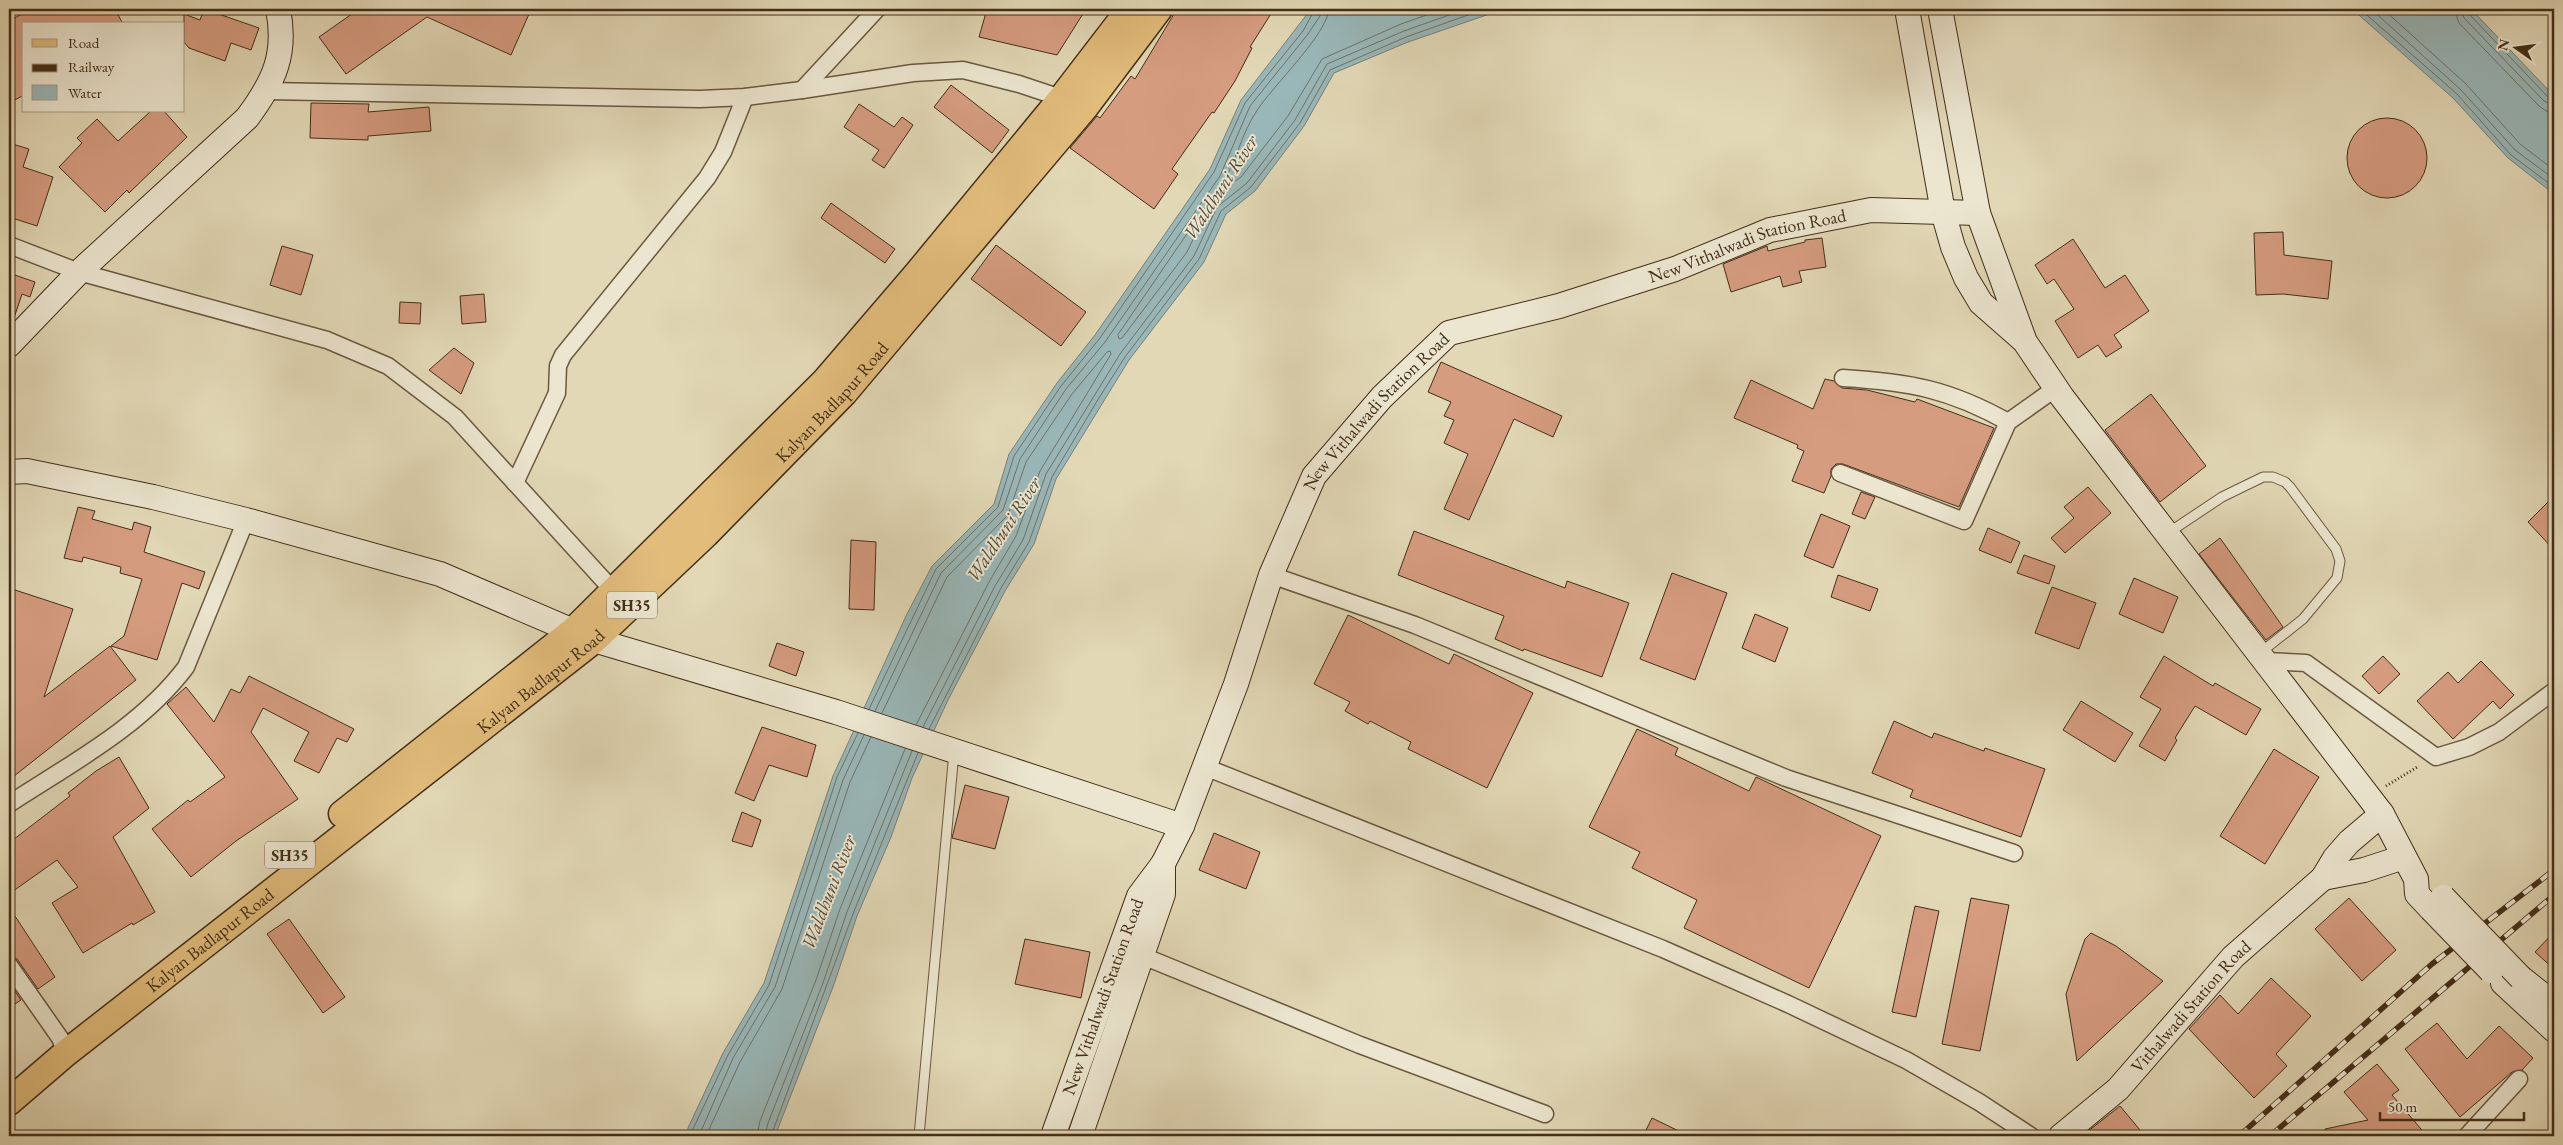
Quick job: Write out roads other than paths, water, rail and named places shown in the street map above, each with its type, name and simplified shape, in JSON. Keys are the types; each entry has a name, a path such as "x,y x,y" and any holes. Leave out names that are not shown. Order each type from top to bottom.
{"main road":[{"name":"Kalyan Badlapur Road","path":"9,1081 63,1046 583,635 621,600 825,381 916,275 1061,98 1130,9"},
{"name":"Kalyan Badlapur Road","path":"621,600 706,534 844,393 1086,106 1160,9"},
{"name":"Kalyan Badlapur Road","path":"9,1102 63,1046"}],"street":[{"path":"9,344 79,272 247,118 267,91 280,58 282,31 278,9"},
{"path":"802,90 878,9"},
{"path":"1907,9 1943,212 1952,247 1966,278 1981,303 2025,342"},
{"path":"1940,9 1978,213 2025,342 2056,388 2375,805 2416,879 2431,884 2437,903 2512,980 2554,1030"},
{"path":"267,91 700,99 745,97 913,73 963,70 1019,84 1086,106"},
{"path":"514,483 557,393 558,366 563,355 708,178 723,152 745,97"},
{"name":"New Vithalwadi Station Road","path":"1080,1136 1131,952 1139,896 1163,864 1182,826 1236,684 1271,575 1314,476 1382,396 1449,333 1559,306 1675,268 1770,230 1871,210 1978,213"},
{"path":"9,245 79,272 327,340 388,366 454,418 621,600"},
{"path":"1843,378 1890,381 1930,388 1980,406 2008,422"},
{"path":"1840,474 1964,521 2008,422 2056,388"},
{"path":"15,467 153,497 246,520 440,574 583,635 836,712 1182,826"},
{"path":"9,804 115,735 171,687 186,667 246,520"},
{"path":"1271,575 1415,625 1786,778 2014,853"},
{"path":"2263,657 2306,664 2436,757 2469,747 2499,732 2554,691"},
{"path":"1204,766 1662,949 1788,1004 1906,1060 1979,1102 2031,1136"},
{"path":"2323,878 2335,858 2350,842 2375,805"},
{"path":"2323,878 2364,870 2404,857"},
{"name":"Vithalwadi Station Road","path":"2061,1136 2118,1089 2233,957 2323,878"},
{"path":"1131,952 1360,1045 1545,1114"},
{"name":"New Vithalwadi Station Road","path":"1053,1136 1131,952"},
{"path":"9,965 63,1046"},
{"path":"2512,980 2554,1004"},
{"path":"2466,1136 2518,1078"}],"lane":[{"path":"2168,533 2222,497 2263,477 2279,479 2296,495 2336,549 2340,571 2337,578 2303,619 2263,657"},
{"path":"918,1136 949,750"}],"water":[{"name":"Waldhuni River","path":"1311,9 1504,9 1408,42 1334,73 1304,126 1255,191 1226,214 1204,262 1129,360 1056,479 1034,544 1005,591 948,700 912,778 891,837 857,916 833,987 775,1136 687,1136 688,1128 723,1053 764,983 833,776 906,616 932,566 994,504 1009,454 1057,383 1095,335 1210,169 1241,100"},
{"path":"2352,9 2471,9 2554,96 2554,194 2508,158 2453,98"}],"railway":[{"path":"2239,1136 2432,964 2554,870"},
{"path":"2270,1136 2554,895"}]}
